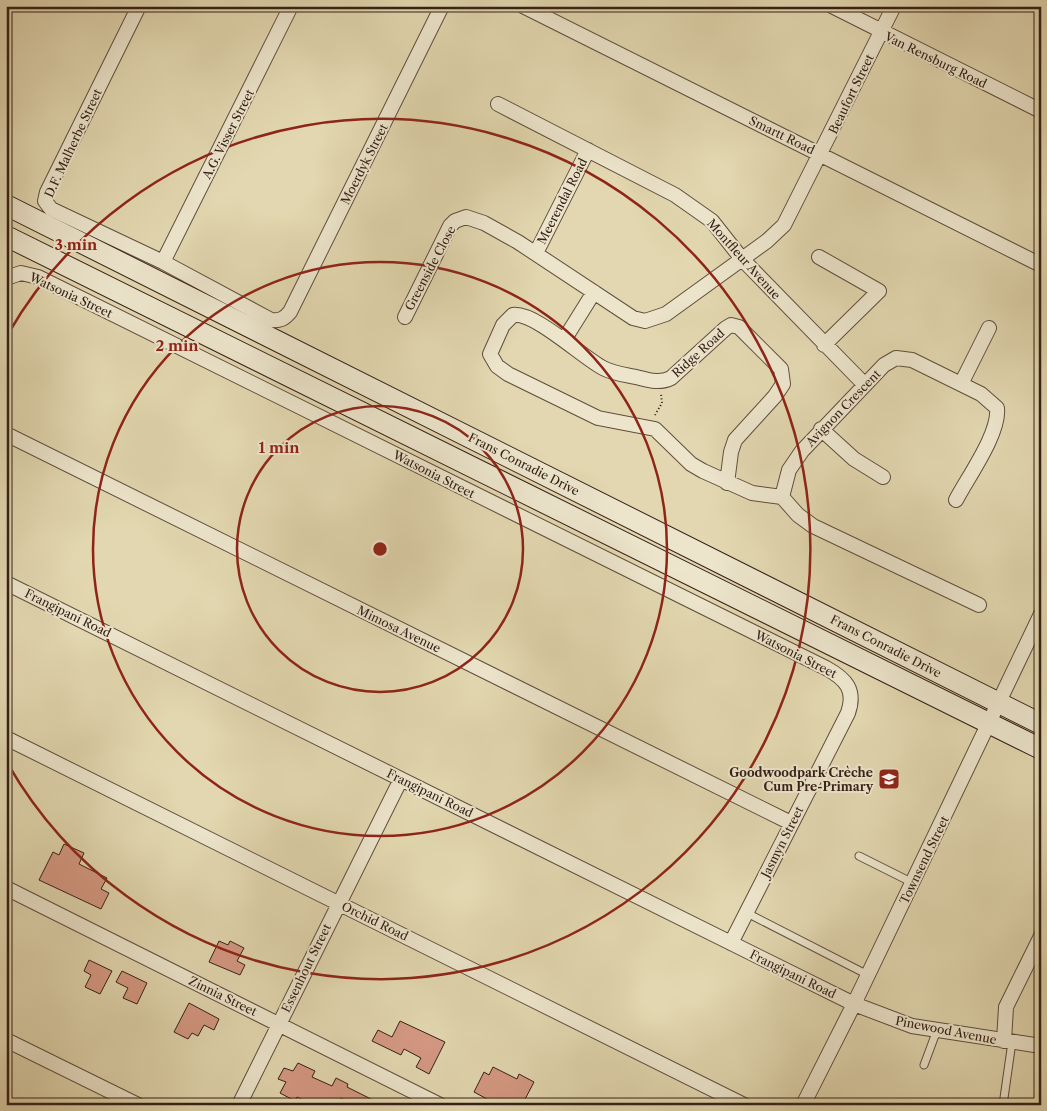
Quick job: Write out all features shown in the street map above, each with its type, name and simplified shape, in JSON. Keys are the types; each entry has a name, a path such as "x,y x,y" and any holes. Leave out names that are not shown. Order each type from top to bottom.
{"main road":[{"name":"Frans Conradie Drive","path":"6,205 1041,724"},
{"name":"Frans Conradie Drive","path":"6,236 1041,749"}],"street":[{"name":"D.F. Malherbe Street","path":"139,6 47,192 45,201 51,209 163,262 270,320 282,320"},
{"name":"A.G. Visser Street","path":"163,262 291,6"},
{"name":"Moerdyk Street","path":"282,320 290,312 442,6"},
{"name":"Smartt Road","path":"523,6 1041,265"},
{"name":"Van Rensburg Road","path":"832,6 881,33 1041,112"},
{"name":"Beaufort Street","path":"536,253 633,318 651,320 666,314 742,259 784,225 894,6"},
{"name":"Montfleur Avenue","path":"498,104 675,195 708,218 742,259 864,384"},
{"name":"Meerendal Road","path":"536,253 588,150"},
{"name":"Greenside Close","path":"404,317 450,226 455,220 466,217 472,218 536,253"},
{"path":"820,257 879,291 824,345"},
{"name":"Watsonia Street","path":"9,276 20,273 38,277 826,668 843,679 850,687"},
{"path":"564,340 594,292"},
{"name":"Ridge Road","path":"653,428 598,418 508,374 497,366 490,354 503,325 513,315 523,316 564,340 608,370 661,382 671,378 731,325 739,326 781,369 783,384 780,391 735,440 731,452 727,482"},
{"path":"962,384 989,328"},
{"name":"Avignon Crescent","path":"782,497 789,470 821,429 884,365 901,358 912,360 962,384 989,399 997,408 998,416 992,433 956,500"},
{"path":"653,428 662,434 691,464 752,493 782,497 798,515 813,526 979,605"},
{"path":"821,429 854,459 883,477"},
{"name":"Mimosa Avenue","path":"6,434 791,823"},
{"name":"Frangipani Road","path":"6,583 854,1004"},
{"name":"Townsend Street","path":"803,1105 913,883 1041,614"},
{"name":"Jasmyn Street","path":"732,943 848,713 852,695 850,687"},
{"name":"Orchid Road","path":"6,738 744,1105"},
{"name":"Essenhout Street","path":"239,1105 401,779"},
{"name":"Zinnia Street","path":"6,888 440,1105"},
{"path":"1008,1041 1006,1007 1041,936"},
{"name":"Pinewood Avenue","path":"854,1004 897,1022 1041,1046"},
{"path":"6,1040 138,1105"}],"lane":[{"path":"859,856 913,883"},
{"path":"746,913 868,975"},
{"path":"924,1065 937,1030"},
{"path":"1003,1105 1008,1041"}],"path":[{"path":"653,428 655,415 662,402 661,382"}],"building":[{"path":"64,844 84,853 79,864 107,878 101,889 109,893 101,909 39,880 53,852 59,855"},
{"path":"219,941 228,945 230,941 244,948 237,961 245,965 240,975 209,962"},
{"path":"89,960 112,971 100,994 85,987 91,975 84,971"},
{"path":"122,971 147,983 137,1004 123,998 128,988 116,982"},
{"path":"189,1003 219,1019 214,1030 204,1025 198,1036 192,1033 188,1039 174,1032"},
{"path":"400,1021 445,1042 429,1074 416,1067 421,1058 404,1049 401,1055 372,1041 378,1030 392,1037"},
{"path":"298,1063 315,1071 312,1077 332,1086 336,1078 348,1084 347,1087 383,1105 354,1105 341,1098 338,1105 314,1105 297,1097 295,1101 280,1093 286,1082 278,1079 284,1068 293,1071"},
{"path":"493,1067 517,1079 519,1074 534,1082 522,1105 484,1105 487,1099 474,1092 484,1072 489,1075"}],"place":[{"name":"Goodwoodpark Crèche Cum Pre-Primary","path":"889,779"}]}
